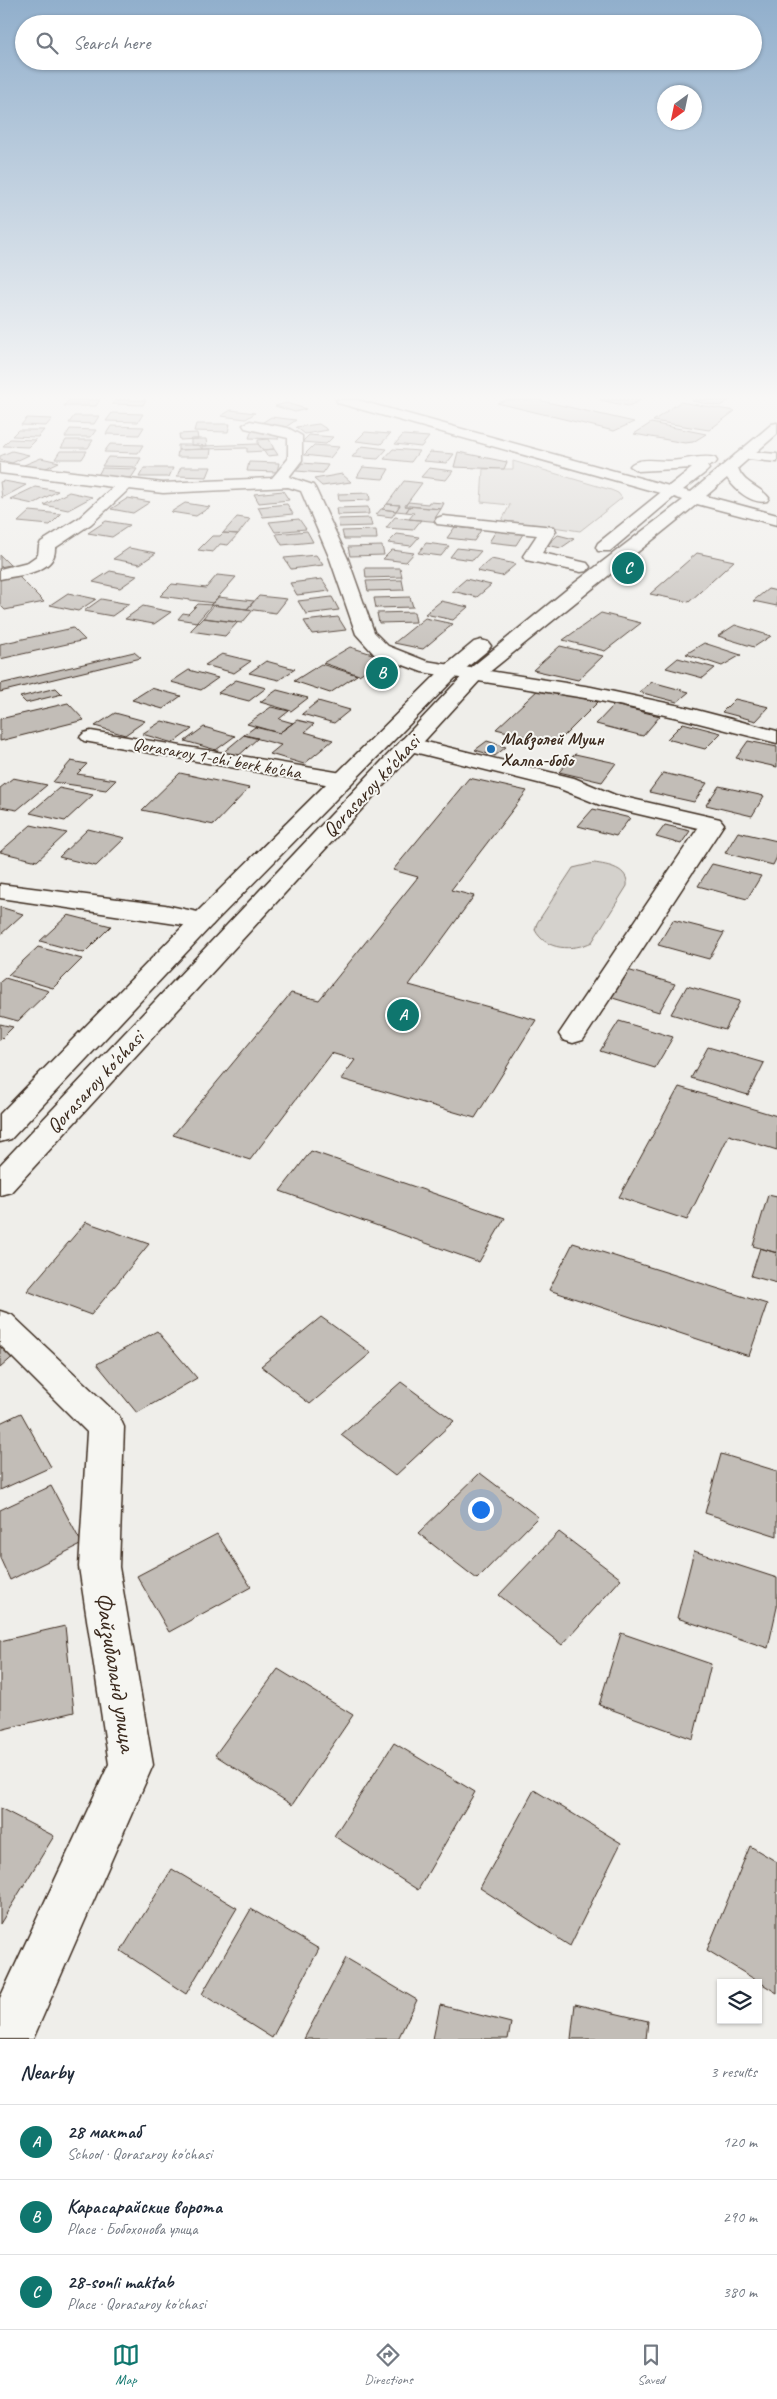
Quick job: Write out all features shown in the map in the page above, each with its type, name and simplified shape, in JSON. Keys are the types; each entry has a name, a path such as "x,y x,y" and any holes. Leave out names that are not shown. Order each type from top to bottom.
{"main road":[{"path":"0,574 34,566 47,557 47,546 85,521 112,495"},
{"path":"310,495 339,559 365,634 381,650 422,666 590,693 685,713 777,738"},
{"path":"644,495 647,511"},
{"name":"Qorasaroy ko'chasi","path":"0,1132 203,920 452,670 581,568 647,511 677,495"},
{"name":"Qorasaroy ko'chasi","path":"0,1184 475,674 582,586 674,516 686,495"},
{"path":"706,495 740,510 777,520"},
{"path":"737,495 769,500"},
{"path":"674,516 701,510 740,510"},
{"path":"443,521 548,531 532,556 581,568"},
{"name":"Qorasaroy 1-chi berk ko'cha","path":"91,737 342,780"},
{"path":"410,744 566,783 608,800 712,824 572,1034"},
{"path":"0,891 165,913 203,920"},
{"name":"Файзибаланд улица","path":"0,1324 106,1427 99,1567 130,1765 7,2039"}],"shaded area":[{"path":"481,495 620,495 622,498 580,531 546,526 544,529 500,524 510,505 481,502"},
{"path":"594,863 611,866 621,871 627,880 627,886 592,942 569,948 546,942 535,930 537,923 573,868"}],"building":[{"path":"18,495 50,495 33,504 10,499"},
{"path":"63,495 92,497 68,510 44,505"},
{"path":"255,495 286,495 289,500 259,503"},
{"path":"338,495 369,495 370,500 339,501"},
{"path":"394,495 413,495 405,506 410,506 406,512 396,511 400,505 387,504"},
{"path":"128,498 150,502 133,513 111,509"},
{"path":"408,502 444,503 441,509 405,506"},
{"path":"185,503 210,507 196,516 171,512"},
{"path":"287,504 293,514 263,517 258,507"},
{"path":"387,504 400,505 396,511 382,509"},
{"path":"410,506 441,509 435,518 443,519 441,522 409,519 414,513 406,512"},
{"path":"368,507 369,514 337,515 336,508"},
{"path":"381,509 396,511 392,517 376,515"},
{"path":"30,511 61,514 50,525 18,522"},
{"path":"237,517 250,519 238,534 223,533"},
{"path":"395,517 421,520 413,530 386,528"},
{"path":"370,518 372,526 339,527 338,519"},
{"path":"299,519 306,529 275,532 269,522"},
{"path":"106,521 130,525 112,537 88,533"},
{"path":"455,527 481,530 474,541 447,538"},
{"path":"376,530 377,539 344,539 342,531"},
{"path":"307,531 313,542 282,545 276,534"},
{"path":"496,531 523,534 516,545 489,542"},
{"path":"223,533 238,534 228,545 220,544 213,552 198,550 212,536 220,536"},
{"path":"397,534 419,537 411,546 388,543"},
{"path":"558,535 574,539 561,548 547,545"},
{"path":"426,543 449,546 441,556 418,553"},
{"path":"382,546 384,555 350,556 348,547"},
{"path":"129,548 156,553 140,564 113,559"},
{"path":"457,548 481,551 473,560 450,557"},
{"path":"392,550 414,553 406,562 383,559"},
{"path":"697,553 734,561 689,602 650,594"},
{"path":"0,555 10,565 0,567"},
{"path":"316,555 323,565 291,569 284,558"},
{"path":"491,559 516,564 502,576 477,571"},
{"path":"630,561 640,564 627,574 616,571"},
{"path":"365,568 400,568 402,577 366,578"},
{"path":"110,571 137,576 120,588 93,582"},
{"path":"16,574 44,602 5,610 0,605 0,577"},
{"path":"217,575 236,577 213,603 160,596 172,584 206,588"},
{"path":"322,579 330,591 297,595 290,583"},
{"path":"466,579 491,585 477,597 452,591"},
{"path":"402,580 404,590 368,591 366,581"},
{"path":"768,589 777,591 777,606 753,601"},
{"path":"68,593 96,599 78,611 50,605"},
{"path":"259,596 287,599 276,613 247,609"},
{"path":"218,597 254,601 247,609 210,605"},
{"path":"332,597 339,610 306,614 298,601"},
{"path":"410,597 413,607 376,608 374,598"},
{"path":"101,599 129,604 112,616 84,611"},
{"path":"441,601 468,607 453,620 425,614"},
{"path":"198,604 212,605 197,622 178,619 183,613 188,614"},
{"path":"214,605 253,610 242,623 203,618"},
{"path":"143,606 171,612 154,624 125,619"},
{"path":"414,612 416,622 379,623 377,613"},
{"path":"601,613 641,623 605,651 563,640"},
{"path":"338,617 346,630 312,634 304,621"},
{"path":"203,618 238,622 225,636 190,631"},
{"path":"425,618 453,624 423,649 394,643"},
{"path":"735,625 771,636 754,647 718,636"},
{"path":"73,628 85,640 0,659 0,644"},
{"path":"704,643 741,655 722,666 686,654"},
{"path":"560,646 603,656 578,680 533,670"},
{"path":"350,647 385,658 359,675 323,663"},
{"path":"134,652 141,658 0,692 0,684"},
{"path":"222,654 251,661 234,673 205,665"},
{"path":"678,658 715,668 703,678 666,668"},
{"path":"266,661 295,669 279,680 249,673"},
{"path":"321,664 357,675 330,693 294,681"},
{"path":"189,670 218,678 201,690 171,682"},
{"path":"236,680 266,688 249,701 218,693"},
{"path":"652,682 689,692 677,702 639,692"},
{"path":"56,688 62,694 26,703 20,697"},
{"path":"151,688 181,696 163,709 132,700"},
{"path":"540,688 598,702 556,744 496,729"},
{"path":"277,690 308,698 291,711 260,702"},
{"path":"735,699 769,707 756,721 722,712"},
{"path":"318,701 350,710 334,723 302,714"},
{"path":"68,703 84,720 0,741 0,719"},
{"path":"614,705 660,716 643,736 596,724"},
{"path":"271,707 289,711 279,719 293,723 279,733 247,724"},
{"path":"115,713 145,721 125,735 95,726"},
{"path":"297,720 314,724 305,732 333,740 304,764 270,754 281,745 244,735 255,727 279,733"},
{"path":"162,721 192,729 173,743 142,734"},
{"path":"683,723 721,733 705,749 667,739"},
{"path":"204,727 235,736 216,750 185,741"},
{"path":"244,735 258,738 235,759 220,755"},
{"name":"Мавзолей Муин Халпа-бобо","path":"487,741 506,747 495,756 475,750"},
{"path":"748,741 777,747 777,767 736,758"},
{"path":"575,754 616,763 602,782 559,772"},
{"path":"71,761 87,764 77,774 116,780 106,790 53,782"},
{"path":"180,773 249,788 214,825 142,810"},
{"path":"663,773 707,783 694,802 649,792"},
{"path":"13,778 47,785 17,810 0,807 0,788"},
{"path":"469,778 527,791 451,890 474,896 409,985 536,1020 475,1118 341,1079 355,1060 331,1053 250,1160 173,1135 291,993 319,1000 418,877 393,870"},
{"path":"719,786 764,796 752,816 706,805"},
{"path":"59,788 93,795 65,821 30,813"},
{"path":"593,809 630,818 616,836 578,826"},
{"path":"31,825 67,833 37,861 0,852"},
{"path":"665,825 690,831 681,844 656,837"},
{"path":"88,829 125,838 96,866 59,857"},
{"path":"738,832 777,841 777,857 773,865 725,853"},
{"path":"712,864 761,876 747,899 698,886"},
{"path":"0,907 23,914 0,935"},
{"path":"68,915 111,926 84,953 40,941"},
{"path":"673,920 724,933 709,959 658,945"},
{"path":"38,947 82,959 53,988 8,975"},
{"path":"624,969 675,984 659,1012 606,996"},
{"path":"5,978 49,991 18,1021 0,1016 0,982"},
{"path":"687,986 740,1001 725,1030 671,1014"},
{"path":"619,1021 673,1037 655,1068 600,1051"},
{"path":"0,1024 13,1027 0,1040"},
{"path":"708,1047 764,1063 748,1095 691,1078"},
{"path":"679,1087 777,1116 777,1150 729,1135 687,1220 619,1197"},
{"path":"311,1151 505,1218 479,1262 280,1191"},
{"path":"768,1195 777,1197 777,1253 753,1246"},
{"path":"86,1222 149,1244 91,1315 27,1291"},
{"path":"573,1243 767,1304 749,1356 549,1290"},
{"path":"760,1248 777,1253 777,1283 751,1276"},
{"path":"321,1317 371,1353 310,1404 261,1366"},
{"path":"157,1331 197,1378 137,1413 97,1364"},
{"path":"0,1341 17,1353 0,1368"},
{"path":"401,1382 454,1421 395,1476 341,1435"},
{"path":"21,1413 51,1467 0,1490 0,1423"},
{"path":"721,1454 777,1471 777,1536 705,1513"},
{"path":"480,1473 538,1517 477,1579 418,1533"},
{"path":"51,1486 82,1544 10,1580 0,1558 0,1510"},
{"path":"559,1532 621,1579 562,1645 499,1595"},
{"path":"217,1534 251,1587 169,1632 137,1576"},
{"path":"694,1551 777,1578 777,1607 768,1648 677,1618"},
{"path":"65,1626 74,1712 0,1730 0,1641"},
{"path":"621,1633 711,1664 693,1739 599,1705"},
{"path":"278,1669 353,1715 292,1805 215,1755"},
{"path":"394,1743 475,1792 418,1890 334,1836"},
{"path":"534,1790 621,1843 570,1946 480,1888"},
{"path":"0,1808 54,1836 0,1924"},
{"path":"750,1846 777,1862 777,1993 762,1984 762,1979 754,1979 707,1950"},
{"path":"172,1869 237,1908 186,1994 121,1951"},
{"path":"251,1909 319,1949 272,2038 202,1994"},
{"path":"346,1958 417,2000 398,2039 304,2039"},
{"path":"575,2004 648,2021 646,2039 571,2039"},
{"path":"440,2005 511,2023 508,2039 433,2039"}],"place":[{"name":"28-sonli maktab","path":"628,568"},
{"name":"Карасарайские ворота","path":"382,673"},
{"name":"Мавзолей Муин Халпа-бобо","path":"491,749"},
{"name":"28 мактаб","path":"403,1015"}]}
